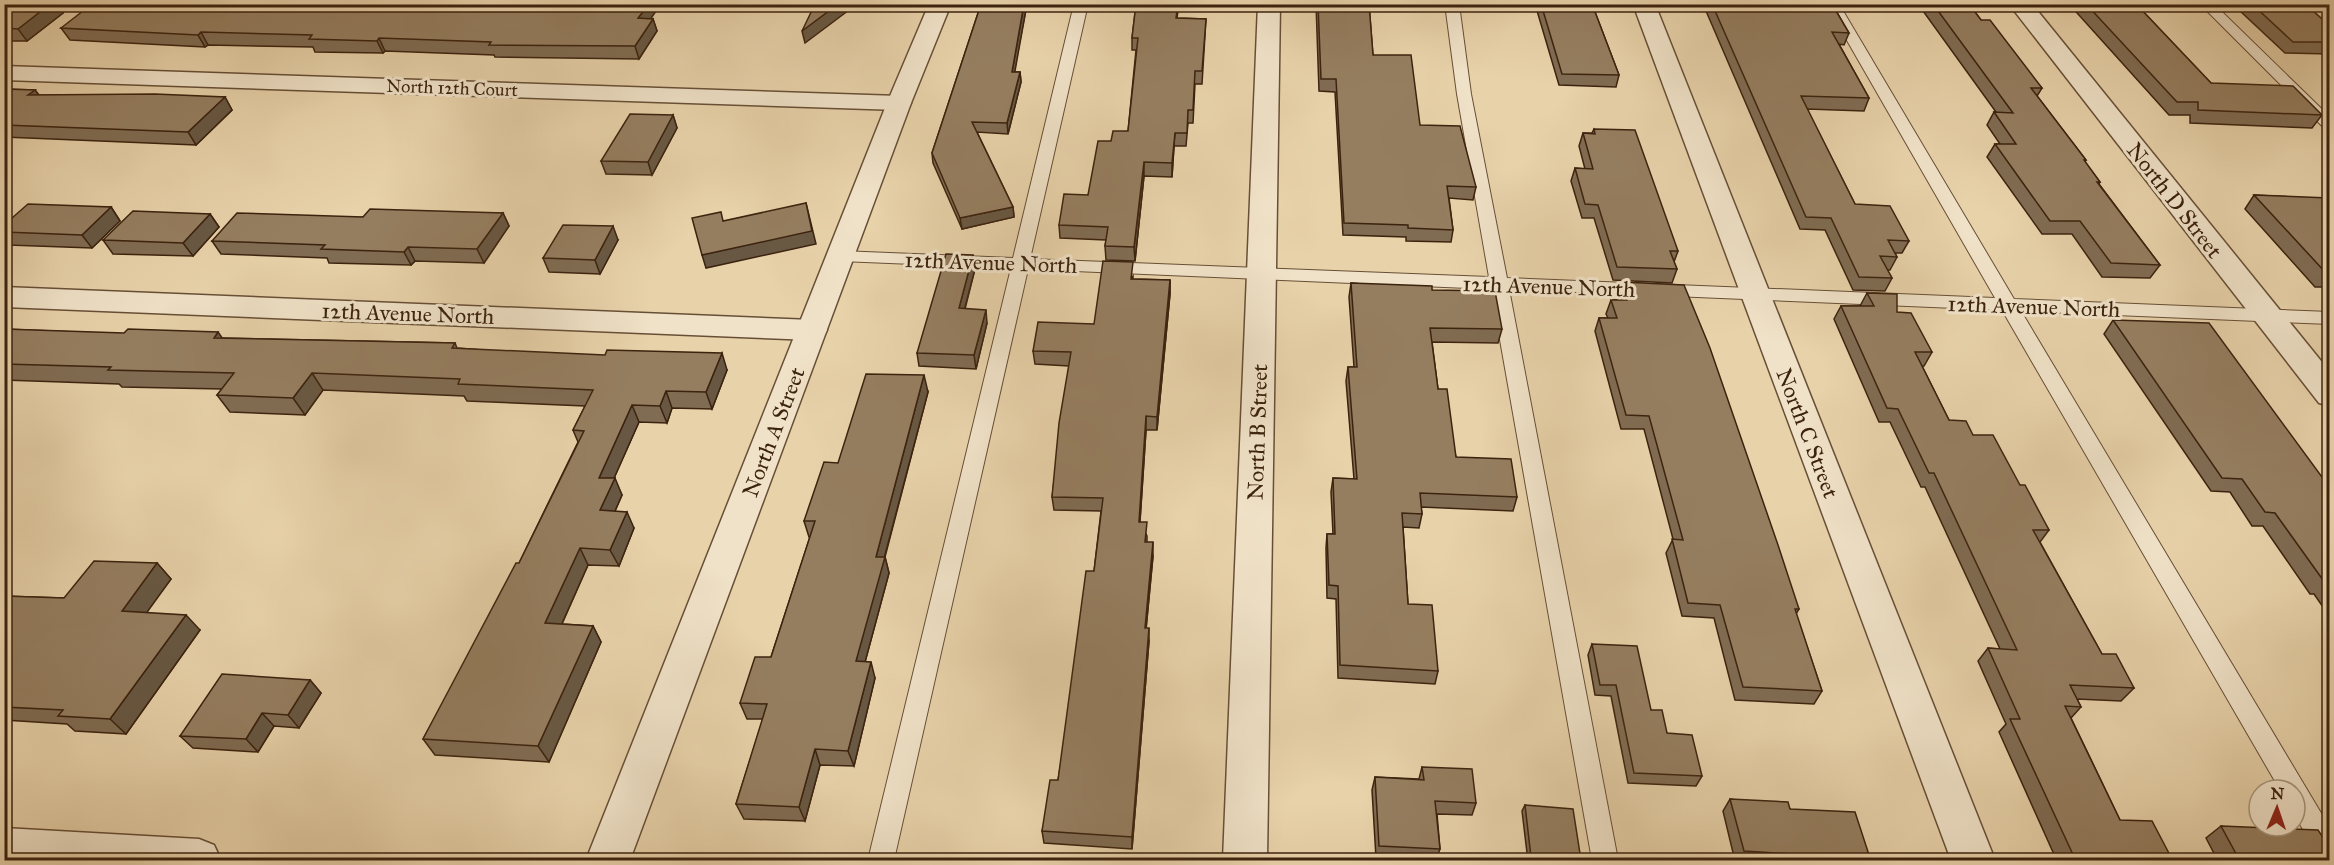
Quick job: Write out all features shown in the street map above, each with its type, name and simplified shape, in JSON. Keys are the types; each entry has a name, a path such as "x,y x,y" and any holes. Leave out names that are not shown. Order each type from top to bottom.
{"street":[{"name":"North A Street","path":"608,861 899,103 940,4"},
{"name":"North B Street","path":"1245,861 1269,4"},
{"name":"North C Street","path":"1644,4 1973,861"},
{"name":"North D Street","path":"2020,4 2330,395"},
{"name":"North 12th Court","path":"4,73 899,103"},
{"name":"12th Avenue North","path":"4,297 812,330"},
{"path":"4,848 199,861"}],"lane":[{"path":"881,861 1081,4"},
{"path":"1452,4 1464,94 1605,861"},
{"path":"1832,4 2286,778"},
{"path":"2206,4 2330,126"},
{"name":"12th Avenue North","path":"840,256 2330,318"},
{"path":"2307,814 2330,852"}],"building":[{"path":"4,4 50,4 18,29 4,28"},
{"path":"92,4 649,4 638,18 653,19 635,46 489,45 491,42 379,38 377,41 309,39 312,35 201,32 198,35 61,28"},
{"path":"815,4 838,4 802,31"},
{"path":"981,4 1024,4 1012,72 1020,72 1007,123 972,122 1013,207 960,218 932,153"},
{"path":"1136,4 1178,4 1176,18 1206,19 1202,71 1195,71 1193,110 1188,110 1187,133 1175,133 1172,163 1144,162 1134,247 1105,246 1108,227 1059,225 1064,194 1088,195 1098,141 1111,141 1113,131 1128,131 1138,38 1132,38"},
{"path":"1318,4 1369,4 1373,55 1411,55 1420,125 1460,126 1476,187 1447,186 1453,230 1408,228 1408,225 1344,223 1336,79 1321,79"},
{"path":"1541,4 1592,4 1619,75 1562,74"},
{"path":"1712,4 1832,4 1849,33 1832,32 1869,98 1801,96 1855,204 1890,206 1909,241 1888,240 1897,257 1880,256 1892,278 1859,277 1831,218 1806,217"},
{"path":"1933,4 1969,4 1981,20 1990,20 2042,88 2031,88 2086,160 2084,160 2100,182 2097,182 2160,265 2111,263 2080,221 2050,221 1995,144 2016,144 1994,112 2013,113"},
{"path":"2086,4 2136,4 2211,83 2293,86 2322,115 2198,110 2198,102 2177,102"},
{"path":"2252,4 2305,4 2330,26 2330,42 2293,42"},
{"path":"4,89 35,90 28,95 155,94 225,97 188,132 4,125"},
{"path":"630,114 673,115 648,162 601,161"},
{"path":"1594,129 1635,130 1678,251 1670,251 1677,269 1617,267 1598,205 1585,204 1575,168 1593,169 1583,133 1595,134"},
{"path":"2254,195 2329,198 2330,273 2326,273"},
{"path":"806,203 812,231 702,255 692,218 721,212 723,221"},
{"path":"28,204 111,207 82,235 4,232 4,225"},
{"path":"370,209 503,213 477,249 408,247 404,252 321,249 325,245 212,241 237,213 363,217"},
{"path":"133,211 210,214 183,243 103,240"},
{"path":"563,225 613,226 595,260 543,258"},
{"path":"946,254 973,255 959,308 986,310 974,355 917,353"},
{"path":"1103,261 1133,262 1131,279 1170,280 1157,417 1146,416 1139,522 1147,522 1145,542 1153,542 1145,628 1149,628 1132,837 1042,831 1050,780 1058,780 1086,571 1094,571 1103,498 1052,497 1059,423 1071,352 1033,351 1038,322 1094,324"},
{"path":"1622,282 1684,285 1710,348 1778,545 1799,609 1795,609 1822,691 1743,687 1720,605 1688,603 1672,539 1683,540 1649,416 1626,415 1599,318 1617,318 1611,300 1627,300"},
{"path":"1351,283 1432,286 1432,290 1495,291 1502,329 1430,328 1438,389 1447,389 1456,457 1511,459 1517,497 1420,493 1422,514 1402,513 1408,604 1432,605 1438,671 1340,665 1338,586 1329,585 1327,534 1335,534 1333,478 1357,479 1348,367 1357,367"},
{"path":"1867,293 1897,294 1897,312 1911,313 1932,352 1915,352 1949,420 1966,421 1973,435 1993,435 2020,485 2025,485 2049,530 2033,530 2102,654 2116,654 2134,688 2070,685 2081,707 2065,706 2120,820 2152,821 2173,861 2076,861 2010,719 2020,719 1988,648 2017,650 1934,473 1929,473 1898,409 1887,408 1841,306 1874,306"},
{"path":"2113,320 2209,323 2330,488 2330,583 2323,580 2275,513 2265,512 2242,479 2222,478"},
{"path":"4,329 124,333 128,329 218,332 214,338 455,343 452,348 605,355 607,350 722,353 706,392 666,391 660,406 632,405 599,478 615,478 600,510 627,512 610,550 580,548 545,623 593,626 538,746 423,739 516,563 519,563 584,431 573,430 593,390 458,384 460,379 312,373 293,398 217,395 234,373 108,370 111,367 4,364"},
{"path":"866,374 924,375 876,557 885,557 856,661 871,662 848,751 815,749 799,807 736,804 767,704 740,703 755,657 771,657 815,521 804,521 824,462 838,463"},
{"path":"94,561 157,563 122,611 186,615 110,719 58,716 63,710 4,707 4,596 64,598"},
{"path":"1592,644 1637,646 1651,710 1662,710 1667,733 1692,735 1702,776 1634,773 1616,685 1600,685"},
{"path":"222,674 310,680 288,715 262,713 246,739 180,736"},
{"path":"1422,767 1472,769 1476,803 1435,801 1440,849 1379,846 1375,777 1424,780"},
{"path":"1730,799 1788,802 1790,809 1855,812 1871,861 1809,861 1808,855 1744,851"},
{"path":"1525,805 1573,809 1581,860 1531,857"},
{"path":"2221,826 2247,827 2247,838 2307,838 2307,830 2318,830 2330,848 2330,861 2240,861"}]}
